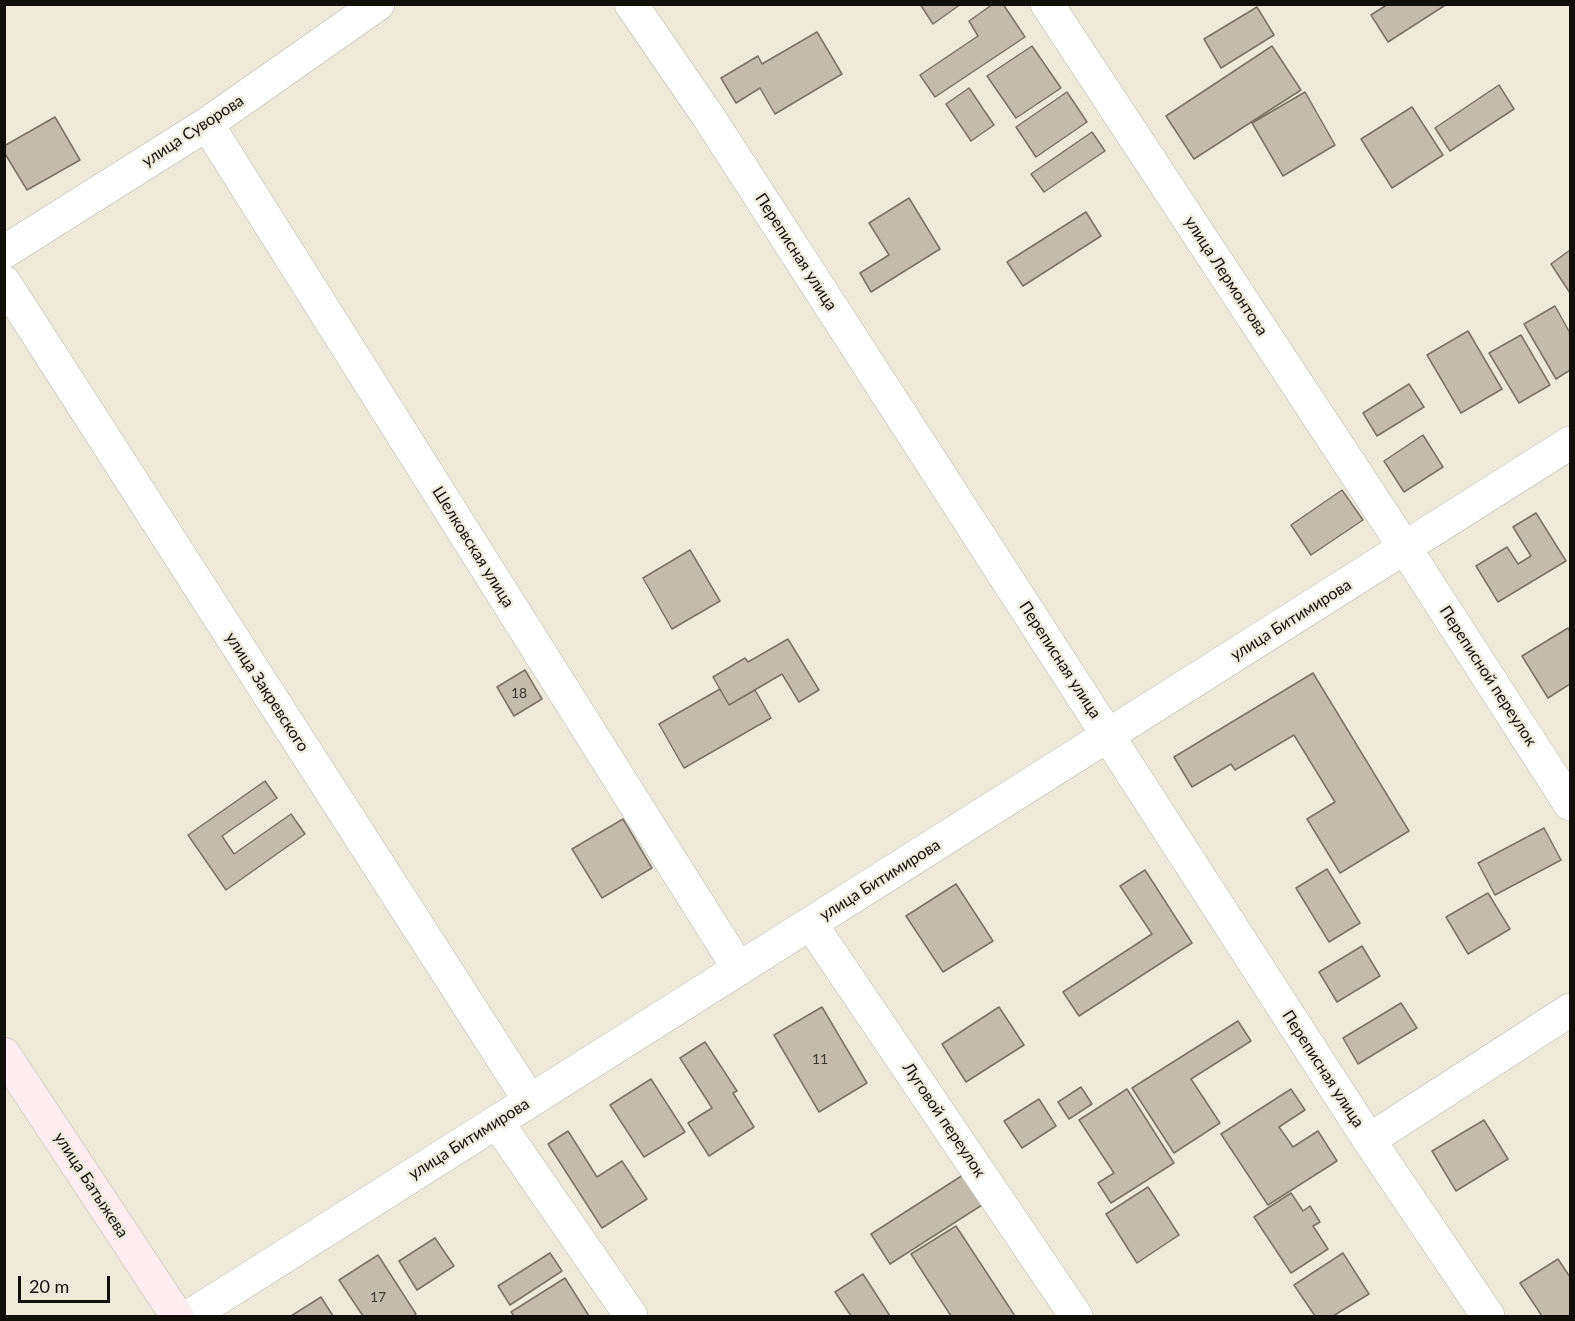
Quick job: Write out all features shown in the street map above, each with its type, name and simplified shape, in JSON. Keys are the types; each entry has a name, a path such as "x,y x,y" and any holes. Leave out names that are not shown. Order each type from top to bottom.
{"street":[{"name":"улица Суворова","path":"4,252 207,124 378,4"},
{"name":"Переписная улица","path":"631,4 708,116 1369,1140 1488,1317"},
{"name":"улица Лермонтова","path":"1047,4 1405,548"},
{"name":"Шелковская улица","path":"207,124 740,969"},
{"name":"улица Закревского","path":"4,282 530,1101"},
{"name":"улица Битимирова","path":"190,1317 1570,443"},
{"name":"Переписной переулок","path":"1405,548 1570,804"},
{"name":"Луговой переулок","path":"812,924 1076,1317"},
{"path":"1369,1140 1570,1010"},
{"name":"улица Батыжева","path":"4,1054 177,1317"},
{"path":"497,1122 631,1317"}],"building":[{"path":"920,4 961,4 933,24"},
{"path":"993,4 1003,4 1025,37 935,97 920,75 978,36 969,21"},
{"path":"1388,4 1447,4 1388,42 1371,15"},
{"path":"1257,7 1274,35 1221,68 1204,39"},
{"path":"817,32 842,74 775,114 760,88 736,103 721,78 758,56 762,64"},
{"path":"1032,46 1061,88 1016,118 987,76"},
{"path":"1272,46 1301,90 1194,159 1166,116"},
{"path":"1499,85 1514,109 1450,151 1435,128"},
{"path":"969,88 994,125 971,141 946,104"},
{"path":"1067,92 1087,122 1036,157 1016,127"},
{"path":"1305,92 1335,145 1283,176 1252,123"},
{"path":"1412,107 1443,155 1392,188 1361,139"},
{"path":"55,117 80,160 27,190 4,152 4,146"},
{"path":"1092,132 1105,151 1044,192 1031,174"},
{"path":"909,198 940,249 871,292 860,273 889,255 869,223"},
{"path":"1086,212 1101,236 1023,286 1007,262"},
{"path":"1570,250 1570,293 1551,264"},
{"path":"1555,306 1570,333 1570,370 1556,379 1524,324"},
{"path":"1468,331 1502,389 1461,413 1427,355"},
{"path":"1521,335 1550,385 1519,403 1489,353"},
{"path":"1409,384 1424,407 1377,436 1363,413"},
{"path":"1423,435 1443,467 1404,492 1384,461"},
{"path":"1342,490 1363,520 1311,555 1291,525"},
{"path":"1536,513 1566,561 1498,602 1476,566 1507,547 1518,564 1531,556 1513,527"},
{"path":"690,550 720,601 672,629 643,578"},
{"path":"1568,628 1570,632 1570,684 1548,698 1522,656"},
{"path":"788,639 819,690 799,702 782,674 729,705 713,677 745,658 748,662"},
{"path":"525,670 542,699 514,716 497,687"},
{"path":"1313,673 1409,831 1340,873 1307,819 1335,802 1294,735 1235,770 1231,764 1192,787 1174,757"},
{"path":"720,689 729,705 755,690 771,718 684,768 659,724"},
{"path":"265,781 277,798 222,836 234,854 291,814 305,834 226,890 188,835"},
{"path":"623,819 652,868 602,898 572,849"},
{"path":"1544,828 1561,860 1495,895 1478,863"},
{"path":"1327,869 1360,923 1329,942 1296,888"},
{"path":"1145,870 1192,943 1079,1016 1063,992 1152,934 1120,886"},
{"path":"956,884 993,941 943,972 906,916"},
{"path":"1488,893 1510,929 1468,954 1446,917"},
{"path":"1362,946 1380,976 1337,1002 1319,972"},
{"path":"1401,1003 1417,1028 1358,1064 1343,1038"},
{"path":"822,1007 867,1083 819,1112 774,1035"},
{"path":"999,1007 1024,1045 966,1082 942,1044"},
{"path":"1238,1021 1251,1041 1191,1079 1220,1123 1174,1153 1132,1088"},
{"path":"705,1042 737,1091 733,1093 754,1127 709,1156 688,1123 712,1108 680,1058"},
{"path":"651,1079 685,1132 644,1157 610,1105"},
{"path":"1081,1087 1092,1104 1069,1119 1058,1102"},
{"path":"1127,1089 1174,1163 1111,1203 1098,1183 1114,1173 1079,1120"},
{"path":"1291,1089 1305,1110 1279,1127 1293,1147 1318,1131 1337,1161 1268,1205 1221,1134"},
{"path":"1039,1099 1056,1126 1022,1148 1004,1121"},
{"path":"1484,1120 1508,1159 1456,1191 1432,1151"},
{"path":"568,1131 597,1177 622,1161 647,1199 602,1228 548,1144"},
{"path":"963,1175 982,1205 890,1264 871,1234"},
{"path":"1148,1187 1179,1235 1137,1263 1106,1214"},
{"path":"1291,1193 1303,1211 1310,1206 1320,1222 1313,1226 1328,1249 1291,1273 1254,1217"},
{"path":"956,1226 1015,1316 951,1316 911,1254"},
{"path":"435,1238 454,1266 417,1290 399,1261"},
{"path":"550,1253 562,1271 510,1305 498,1286"},
{"path":"1343,1253 1369,1294 1333,1316 1315,1316 1294,1285"},
{"path":"378,1255 416,1314 413,1316 363,1316 339,1280"},
{"path":"1558,1259 1570,1277 1570,1316 1542,1316 1520,1283"},
{"path":"863,1274 890,1316 851,1316 835,1292"},
{"path":"565,1278 589,1316 514,1316 511,1312"},
{"path":"321,1297 333,1316 291,1316"}]}
